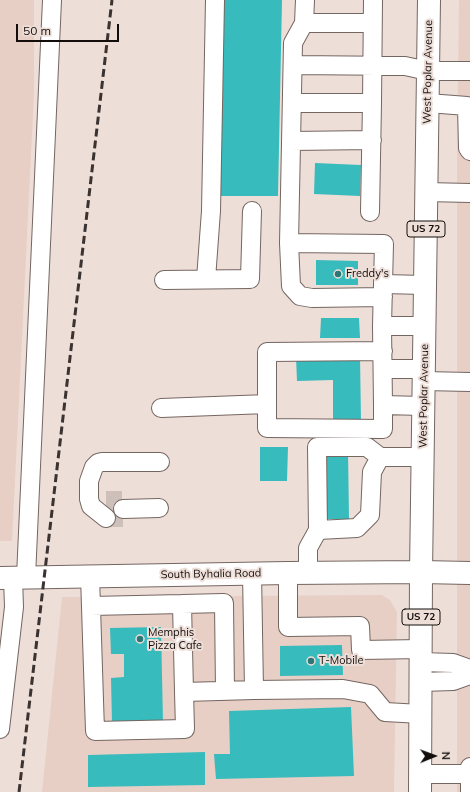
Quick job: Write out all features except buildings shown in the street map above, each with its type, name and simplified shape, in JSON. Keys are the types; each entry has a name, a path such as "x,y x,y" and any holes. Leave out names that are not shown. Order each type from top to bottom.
{"main road":[{"name":"West Poplar Avenue","path":"420,783 421,572 429,0"},
{"name":"South Byhalia Road","path":"13,578 252,573 470,573"}],"street":[{"path":"0,729 14,607 13,578 52,0"},
{"path":"206,279 211,211 215,0"},
{"path":"306,0 304,23 293,43 289,243 291,286 300,296 312,298 425,285"},
{"path":"370,212 373,0"},
{"path":"304,23 372,23"},
{"path":"293,65 405,66 428,71 470,71"},
{"path":"293,103 372,103"},
{"path":"428,103 469,104 468,148 470,151"},
{"path":"291,141 372,140"},
{"path":"426,192 470,192"},
{"path":"164,280 250,278 252,211"},
{"path":"289,243 384,244 382,326 383,351 383,429 267,428 267,352 383,351"},
{"path":"382,326 425,326"},
{"path":"383,369 470,382"},
{"path":"161,408 267,404"},
{"path":"383,405 423,406"},
{"path":"423,457 380,457 366,447 317,447 318,530 308,548 298,573 288,627 360,626 361,650 421,664 453,681 470,675"},
{"path":"318,530 357,528 370,515 372,472 380,457"},
{"path":"155,508 112,509 91,506 89,499 89,482 91,472 98,463 160,462"},
{"path":"252,573 254,690"},
{"path":"90,576 95,731 185,729 182,604"},
{"path":"90,606 224,603 225,690"},
{"path":"421,664 453,663 470,669"},
{"path":"184,692 225,690 343,689 370,694 385,712 421,714"},
{"path":"470,767 470,792"},
{"path":"420,783 470,774"}],"shaded area":[{"path":"0,0 34,0 34,94 12,541 0,541"},
{"path":"459,0 470,0 470,792 457,792 457,157"},
{"path":"382,595 390,600 397,612 394,792 42,792 62,597"}],"tunnel":[{"path":"106,500 122,500"},
{"path":"106,518 123,518"}],"railway":[{"path":"19,792 112,0"}],"place":[{"name":"Freddy's","path":"338,274"},
{"name":"Memphis Pizza Cafe","path":"140,639"},
{"name":"T-Mobile","path":"311,661"}]}
